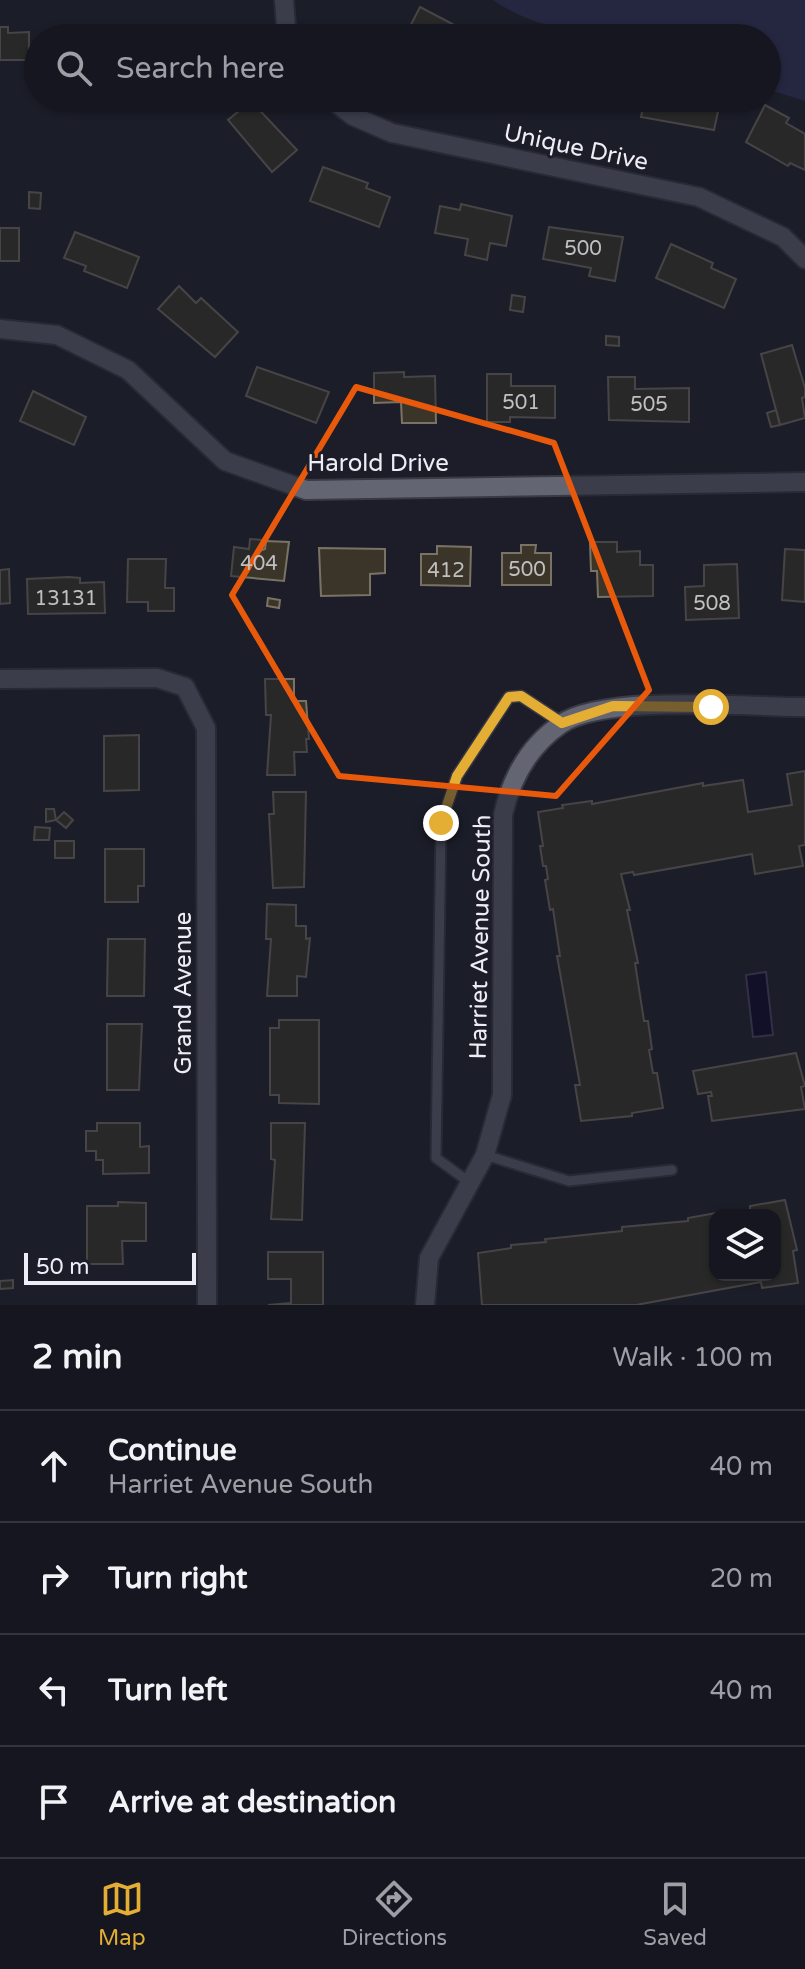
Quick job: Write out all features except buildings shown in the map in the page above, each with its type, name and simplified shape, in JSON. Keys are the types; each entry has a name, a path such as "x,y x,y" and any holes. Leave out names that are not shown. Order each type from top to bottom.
{"street":[{"path":"284,0 286,24"},
{"name":"Unique Drive","path":"348,112 392,133 699,197 783,237 805,259"},
{"name":"Harold Drive","path":"0,329 57,335 128,370 225,461 306,490 805,482"},
{"name":"Grand Avenue","path":"0,679 157,678 185,687 206,728 207,1305"},
{"name":"Harriet Avenue South","path":"425,1305 429,1258 485,1155 502,1095 503,815 510,781 530,754 562,723 613,706 805,707"}],"lane":[{"path":"469,1182 436,1158 441,823 457,776 509,697 529,700 562,723"},
{"path":"485,1155 569,1181 672,1170"}],"highlighted area":[{"path":"356,387 554,443 649,690 556,796 339,776 232,595"}],"shaded area":[{"path":"493,0 805,0 805,101 781,93 781,24 545,24 522,16"},
{"path":"766,972 773,1035 753,1037 746,975"}],"route":[{"path":"441,823 457,776 490,720 509,697 521,696 562,723 613,706 711,707"}]}
